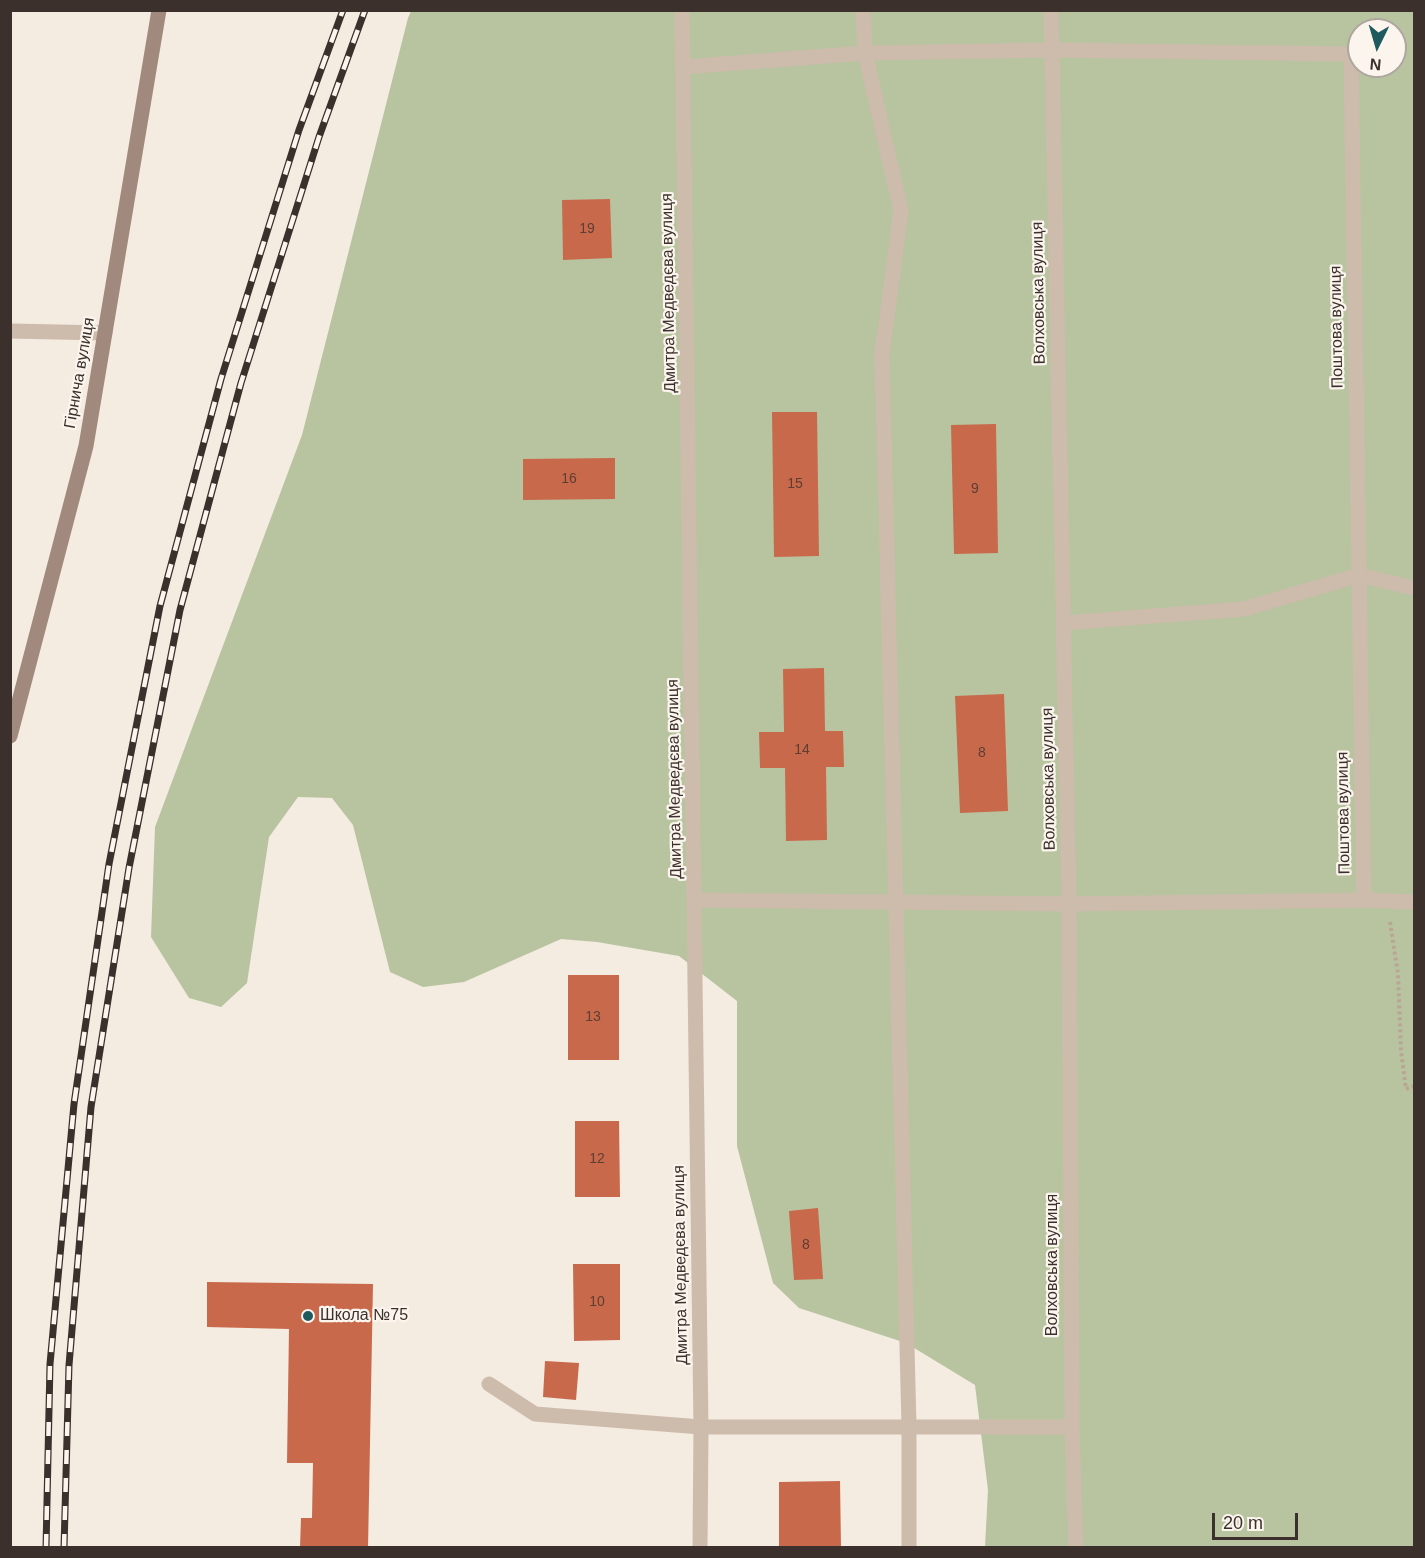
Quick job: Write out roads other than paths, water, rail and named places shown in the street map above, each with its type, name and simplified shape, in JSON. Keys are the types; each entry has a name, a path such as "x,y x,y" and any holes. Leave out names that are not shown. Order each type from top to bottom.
{"main road":[{"name":"Гірнича вулиця","path":"10,736 86,446 159,10"}],"street":[{"name":"Дмитра Медведєва вулиця","path":"682,10 695,900 701,1427 700,1548"},
{"path":"863,10 865,52 901,211 882,354 909,1426 909,1548"},
{"name":"Волховська вулиця","path":"1051,10 1069,904 1072,1427 1076,1548"},
{"path":"684,68 865,52 1052,50"},
{"name":"Поштова вулиця","path":"1052,50 1351,54 1364,900"},
{"path":"10,331 105,333"},
{"path":"1063,623 1244,609 1359,575 1414,588"},
{"path":"695,900 1069,904 1364,900 1414,902"},
{"path":"489,1384 535,1414 701,1427 1072,1427"}],"railway":[{"path":"46,1548 50,1364 74,1104 109,864 160,606 221,379 299,130 343,10"},
{"path":"64,1548 69,1365 91,1107 129,868 180,610 241,383 319,137 365,10"}],"place":[{"name":"Школа №75","path":"308,1316"}]}
